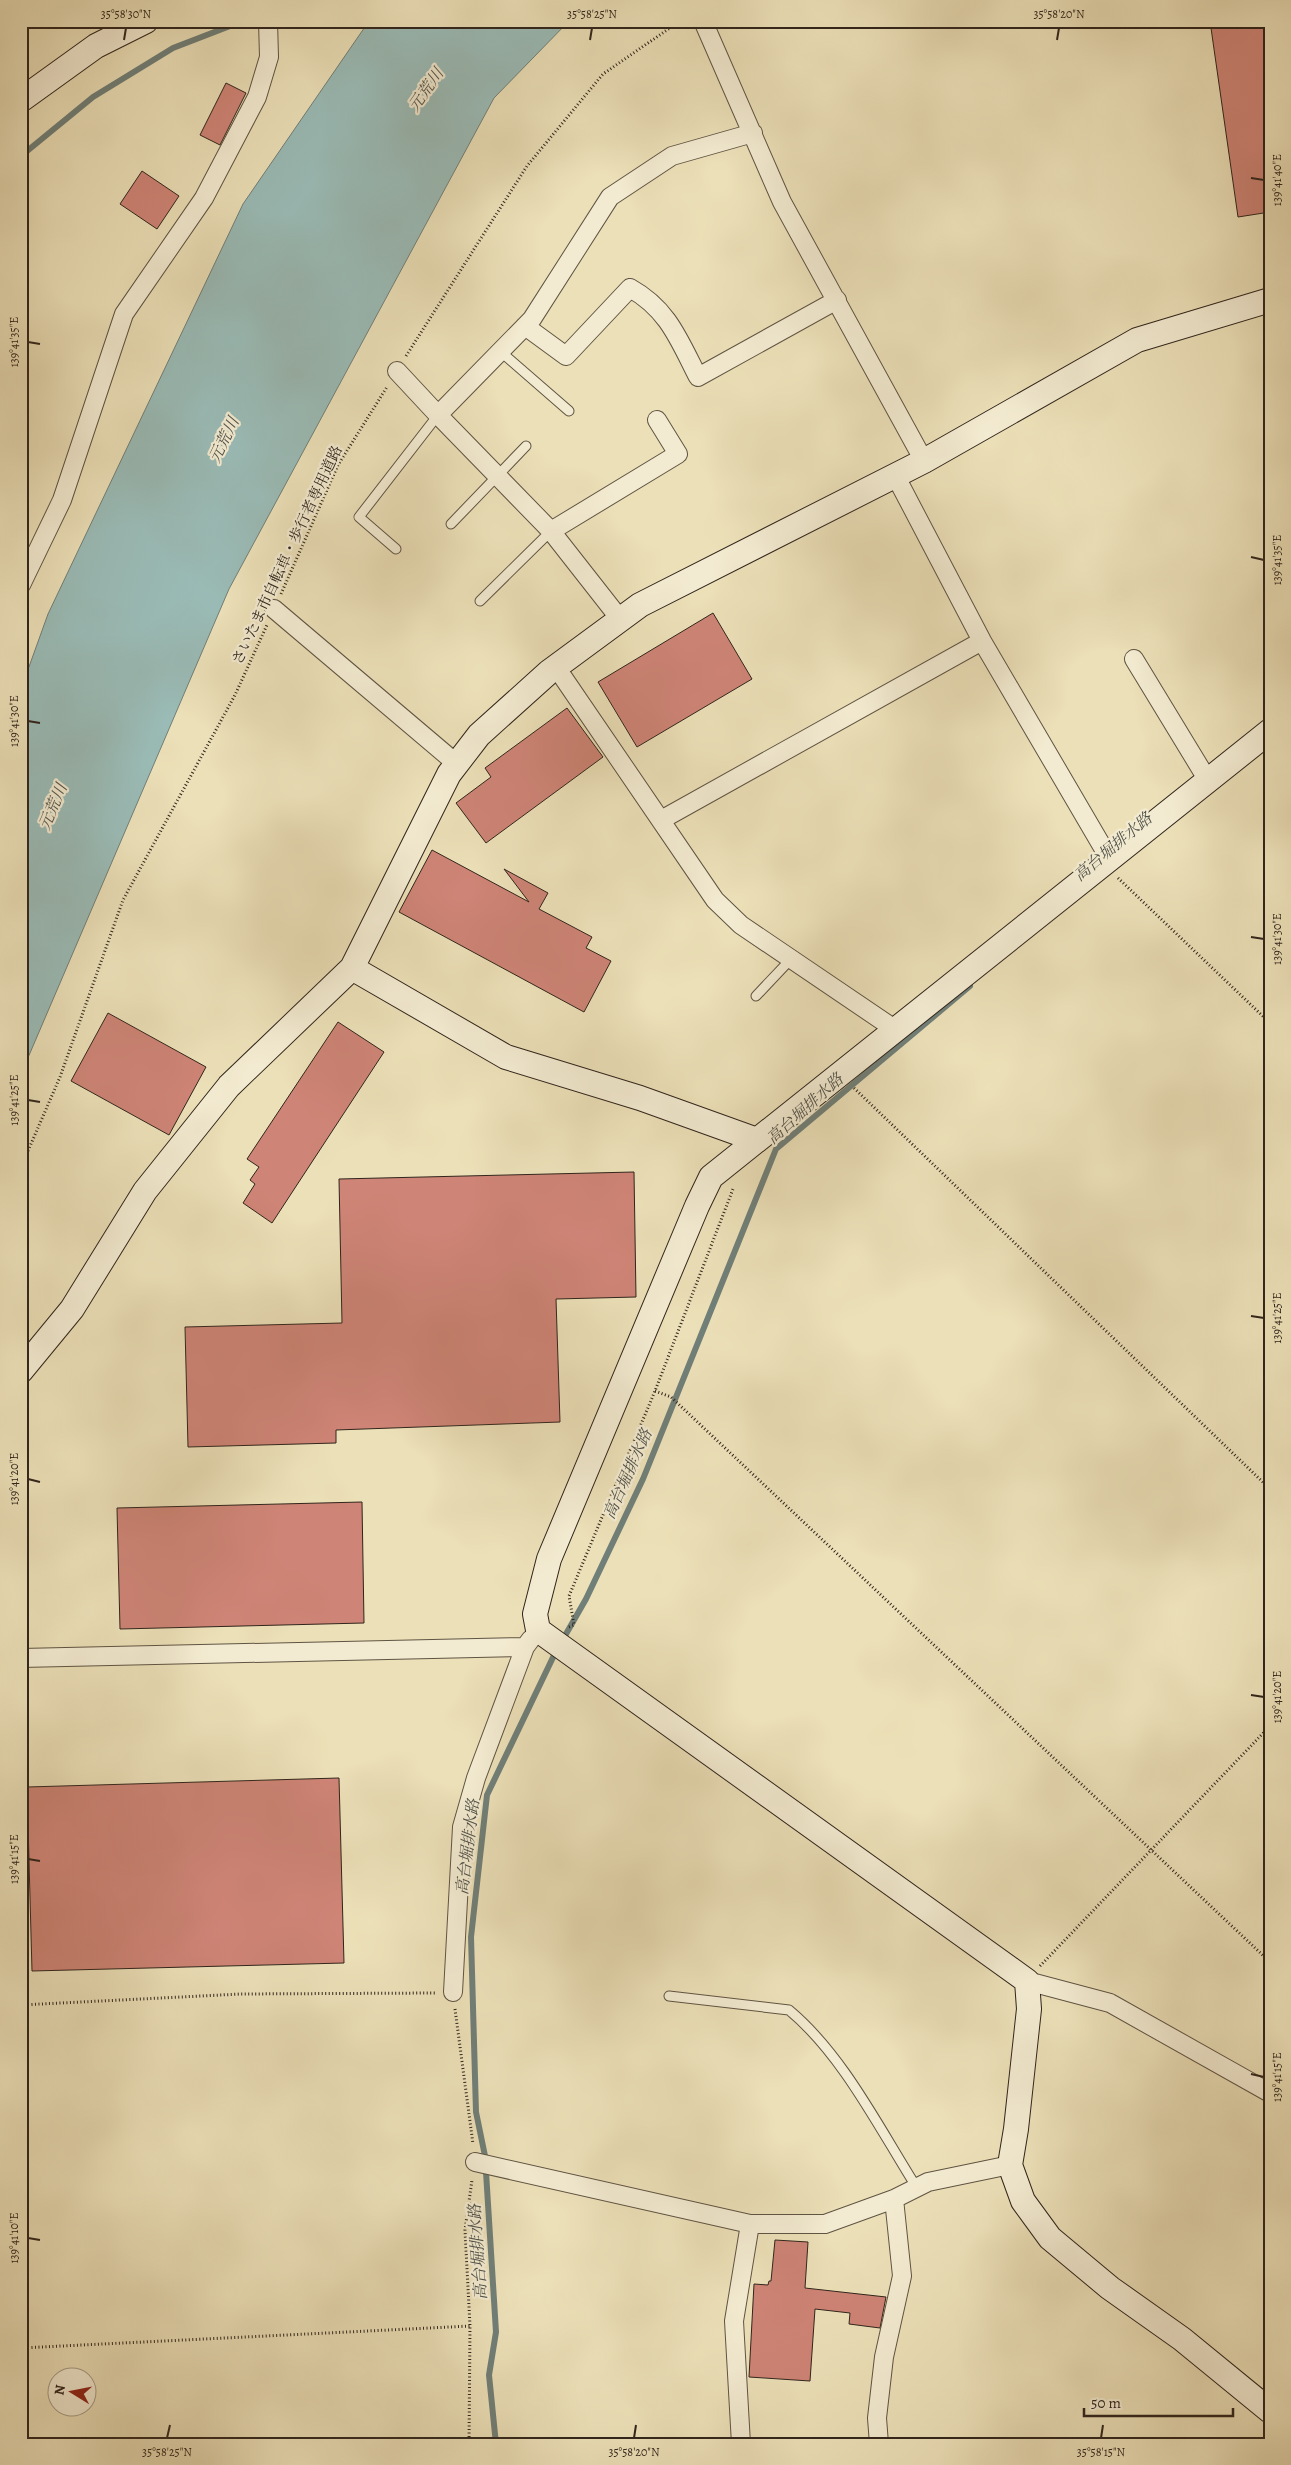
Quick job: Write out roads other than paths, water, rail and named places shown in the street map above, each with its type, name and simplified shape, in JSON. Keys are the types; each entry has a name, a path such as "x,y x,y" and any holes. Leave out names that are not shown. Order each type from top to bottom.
{"street":[{"path":"21,100 96,46 146,21"},
{"path":"21,585 26,564 62,500 124,314 204,198 257,97 269,57 268,21"},
{"path":"703,21 782,202 924,461"},
{"path":"438,415 532,319 610,197 672,156 753,133"},
{"path":"525,326 566,356 630,288 649,298 668,320 698,377 837,300"},
{"path":"21,1371 72,1309 145,1191 230,1086 352,968 449,774 479,735 556,667 640,605 924,461 1137,340 1270,300"},
{"path":"397,371 551,531 620,619"},
{"path":"551,531 678,454 657,420"},
{"path":"895,475 982,641 1106,861"},
{"path":"274,609 457,764"},
{"path":"661,820 982,641"},
{"path":"1134,659 1207,779"},
{"path":"556,667 715,900 741,925 896,1030"},
{"path":"453,1992 462,1827 476,1778 536,1638 535,1614 549,1558 697,1206 711,1177 1207,779 1270,731"},
{"path":"352,968 506,1057 640,1098 757,1140"},
{"path":"21,1658 536,1638 1027,1981 1110,2003 1270,2093"},
{"path":"1027,1981 1029,2009 1016,2130 1010,2166 1023,2201 1050,2238 1110,2288 1182,2338 1270,2410"},
{"path":"475,2162 750,2224 825,2224 894,2199 928,2182 1010,2166"},
{"path":"879,2444 877,2418 884,2357 902,2276 894,2199"},
{"path":"741,2444 734,2321 750,2224"}],"lane":[{"path":"500,352 569,410"},
{"path":"396,549 359,517 438,415"},
{"path":"451,524 526,446"},
{"path":"480,601 551,531"},
{"path":"756,996 791,959"},
{"path":"669,1996 789,2010 802,2021 835,2058 917,2188"}],"water":[{"name":"元荒川","path":"369,21 569,21 494,98 229,589 21,1074 21,689 48,614 243,204"}],"waterway":[{"path":"21,156 93,97 173,48 243,21"},
{"name":"高台堀排水路","path":"562,1641 586,1599 643,1479 776,1149 970,986"},
{"name":"高台堀排水路","path":"496,2444 489,2375 496,2332 485,2156 476,2112 471,1937 487,1795 557,1649"}]}
